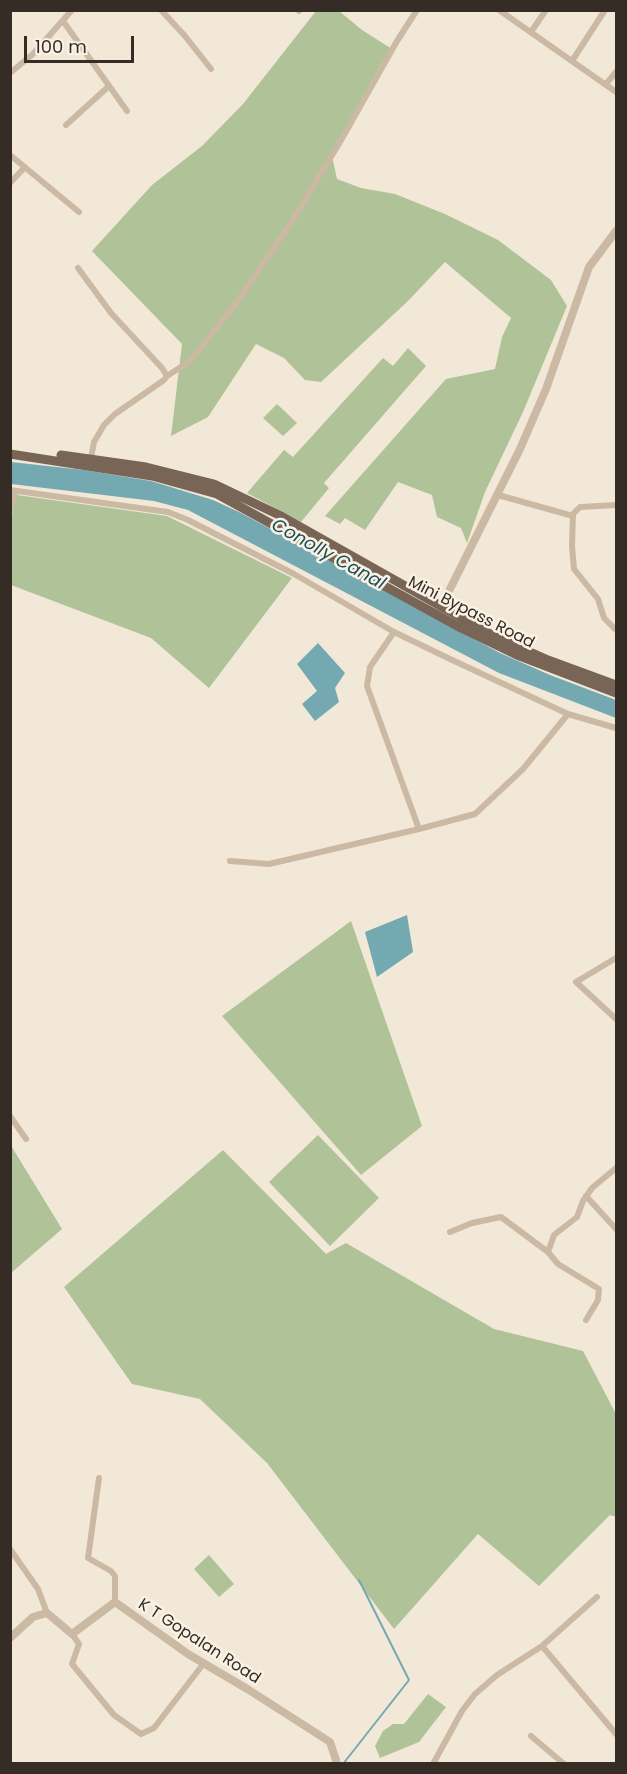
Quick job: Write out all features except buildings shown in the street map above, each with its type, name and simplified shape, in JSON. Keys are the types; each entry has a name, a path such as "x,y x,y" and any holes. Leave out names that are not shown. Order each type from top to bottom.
{"main road":[{"name":"Mini Bypass Road","path":"10,452 91,458 146,467 214,484 279,515 517,656 616,693"},
{"name":"Mini Bypass Road","path":"10,452 152,476 218,494 439,611 548,660 616,685"}],"street":[{"path":"10,74 33,54 72,10"},
{"path":"161,10 211,69"},
{"path":"91,458 94,442 104,425 115,414 164,380 167,375 190,361 234,306 293,220 417,10"},
{"path":"499,10 616,92"},
{"path":"531,32 546,10"},
{"path":"572,61 605,10"},
{"path":"63,21 128,111"},
{"path":"606,84 616,72"},
{"path":"66,125 110,86"},
{"path":"10,155 79,212"},
{"path":"10,183 25,167"},
{"path":"439,611 498,495 546,388 589,267 616,231"},
{"path":"78,268 111,313 167,375"},
{"path":"10,510 13,490 168,512 294,574 394,632 568,714 616,728"},
{"path":"498,495 573,516"},
{"path":"616,505 582,506 573,516 572,546 574,569 598,599 604,618 616,630"},
{"path":"394,632 370,667 367,686 419,829"},
{"path":"230,861 269,864 475,814 523,769 568,714"},
{"path":"616,958 576,982 616,1019"},
{"path":"10,1116 26,1139"},
{"path":"548,1252 554,1235 577,1217 592,1188 616,1168"},
{"path":"586,1196 616,1230"},
{"path":"450,1232 472,1223 501,1217 548,1252 558,1264 599,1289 598,1300 586,1320"},
{"path":"99,1478 88,1558 111,1571 115,1576 115,1602"},
{"path":"10,1549 38,1589 47,1613 72,1634 79,1644 72,1664 114,1715 141,1734 154,1728 204,1663"},
{"path":"433,1764 462,1711 475,1694 497,1675 542,1646 597,1597"},
{"name":"K T Gopalan Road","path":"72,1634 115,1602 204,1663 330,1742 338,1762"},
{"path":"10,1638 33,1617 47,1613"},
{"path":"542,1646 616,1734"},
{"path":"531,1736 564,1764"}],"green space":[{"path":"316,11 339,11 362,30 392,49 332,156 337,179 361,188 395,194 445,214 498,240 551,280 567,306 523,412 485,492 467,543 461,528 437,517 432,495 398,482 365,530 345,518 340,524 325,516 446,379 495,369 502,337 511,318 445,262 408,301 321,382 305,380 284,358 256,344 208,417 171,436 182,344 92,251 152,185 202,146 243,104"},
{"path":"408,348 426,366 324,483 329,488 301,522 247,493 284,450 293,457 383,358 393,366"},
{"path":"277,404 297,423 283,436 263,418"},
{"path":"17,495 167,516 292,578 209,688 151,638 11,585 11,518"},
{"path":"351,921 422,1126 361,1175 222,1016"},
{"path":"318,1135 379,1198 330,1246 269,1182"},
{"path":"10,1144 62,1229 11,1273 10,1273"},
{"path":"223,1150 326,1254 346,1243 494,1329 583,1351 616,1414 616,1517 610,1515 539,1586 478,1534 394,1629 267,1463 200,1399 132,1384 64,1287"},
{"path":"209,1555 234,1584 219,1597 194,1569"},
{"path":"428,1694 446,1707 419,1742 380,1758 375,1746 383,1731 393,1724 404,1724"}],"water":[{"path":"11,462 84,470 151,481 213,500 500,653 616,700 616,718 499,673 188,510 154,501 11,484"},
{"path":"318,643 345,673 335,688 339,702 315,721 302,704 317,691 297,664"},
{"path":"407,915 413,952 377,977 365,932"}],"waterway":[{"path":"343,1764 409,1680 359,1580"}],"water label":[{"name":"Conolly Canal","path":"328,555"}]}
